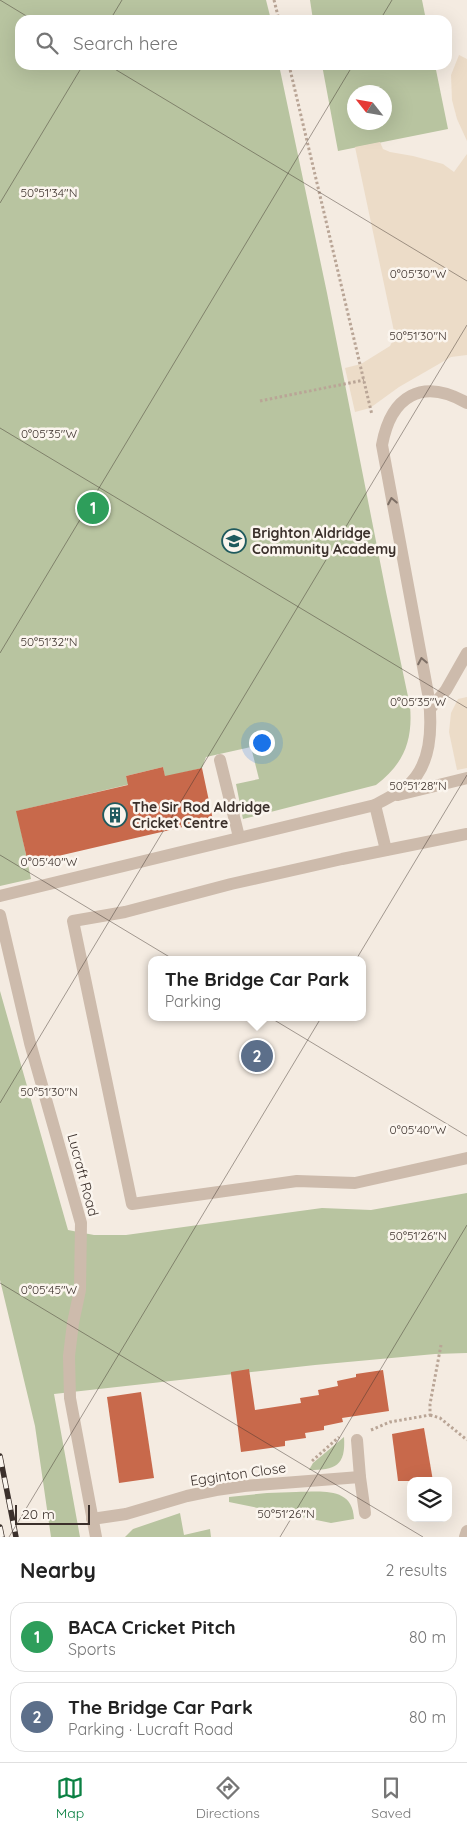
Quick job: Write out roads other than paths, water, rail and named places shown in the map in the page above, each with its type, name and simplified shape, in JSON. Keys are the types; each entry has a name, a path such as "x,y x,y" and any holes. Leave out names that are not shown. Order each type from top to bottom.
{"street":[{"path":"381,802 407,786 417,774 425,758 431,737 430,709 382,445 385,431 390,416 400,404 413,395 424,391 447,394 467,403"},
{"path":"430,709 446,690 467,653"},
{"path":"220,760 239,837"},
{"path":"0,896 381,802 467,778"},
{"path":"381,802 386,850"},
{"path":"467,834 342,858 231,884 125,912 73,921 132,1204 297,1181 355,1182 467,1158"},
{"name":"Lucraft Road","path":"0,915 30,1043 81,1223 80,1290 69,1356 70,1398 96,1537"},
{"path":"362,1436 360,1477 365,1513"},
{"name":"Egginton Close","path":"92,1519 126,1514 187,1496 225,1488 360,1477"},
{"path":"465,1537 467,1530"}],"railway":[{"path":"0,1456 16,1537"},
{"path":"0,1527 2,1537"}],"place":[{"name":"BACA Cricket Pitch","path":"93,508"},
{"name":"Brighton Aldridge Community Academy","path":"234,541"},
{"name":"The Sir Rod Aldridge Cricket Centre","path":"115,815"},
{"name":"The Bridge Car Park","path":"257,1056"}]}
